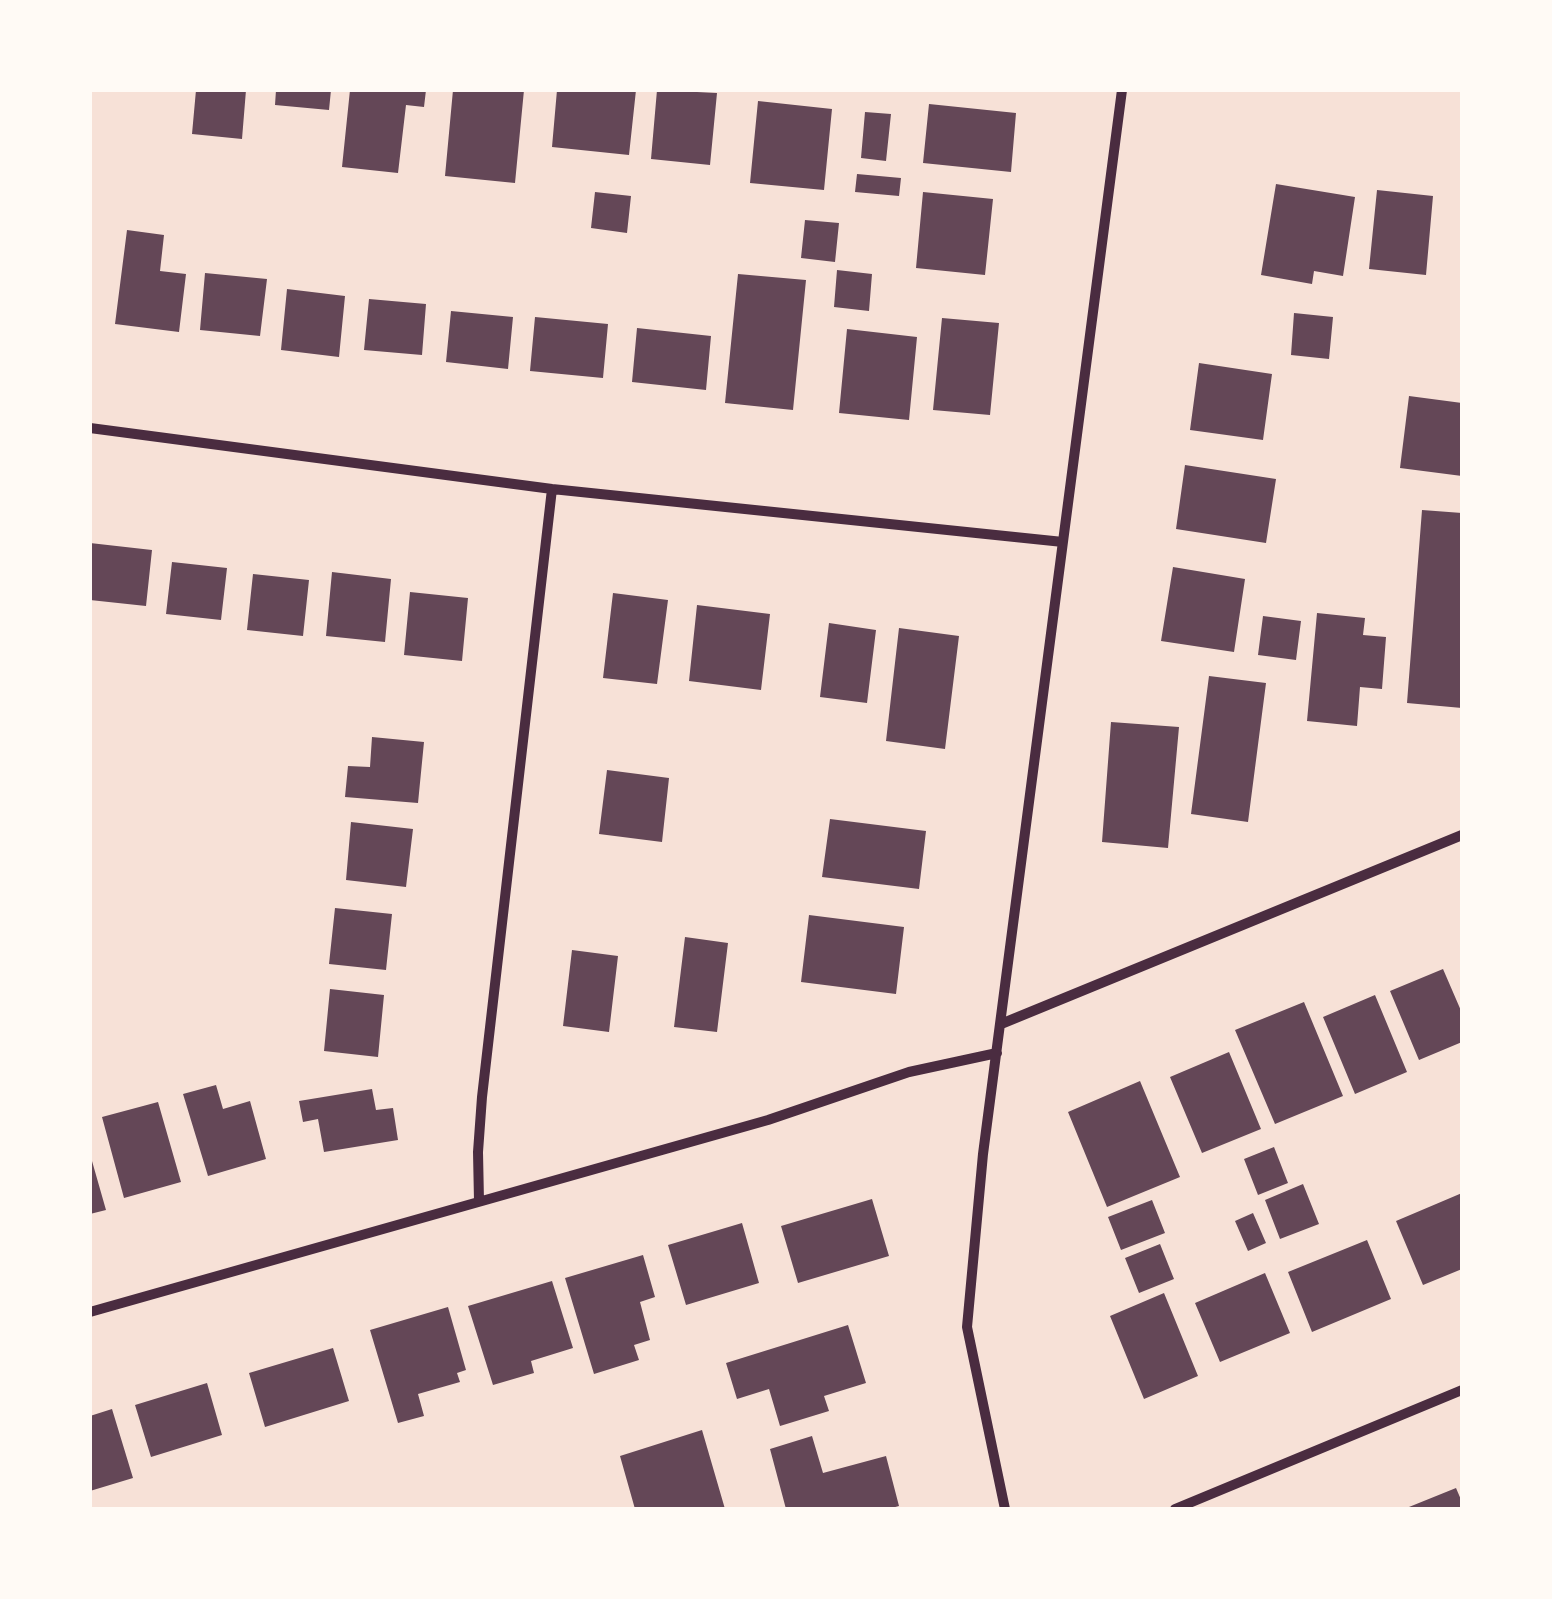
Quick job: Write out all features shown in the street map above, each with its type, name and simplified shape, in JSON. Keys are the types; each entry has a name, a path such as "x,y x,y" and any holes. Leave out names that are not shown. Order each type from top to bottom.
{"street":[{"path":"1005,1509 967,1328 983,1154 1122,90"},
{"path":"90,428 552,489 1063,542"},
{"path":"479,1201 482,1096 552,489"},
{"path":"1001,1024 1462,835"},
{"path":"90,1312 768,1120 909,1072 996,1053"},
{"path":"1174,1509 1462,1390"}],"building":[{"path":"196,90 246,90 242,139 192,134"},
{"path":"276,90 331,90 329,110 275,105"},
{"path":"350,90 426,90 424,107 406,105 398,173 342,167"},
{"path":"453,90 524,90 515,183 445,176"},
{"path":"557,90 636,90 629,155 552,147"},
{"path":"657,90 717,93 710,165 651,159"},
{"path":"758,101 832,109 824,190 750,183"},
{"path":"929,104 1016,113 1011,172 923,163"},
{"path":"865,112 891,114 886,161 861,158"},
{"path":"857,174 901,178 899,196 855,192"},
{"path":"1276,184 1355,197 1343,276 1314,271 1312,284 1261,275"},
{"path":"1377,190 1433,196 1426,275 1369,269"},
{"path":"595,192 631,196 627,233 591,228"},
{"path":"923,192 993,199 985,275 916,268"},
{"path":"805,220 839,223 835,262 801,258"},
{"path":"127,230 164,235 160,271 186,274 179,332 115,324"},
{"path":"837,270 872,274 869,311 834,307"},
{"path":"205,273 267,279 260,336 200,330"},
{"path":"738,274 806,280 793,410 725,403"},
{"path":"287,289 345,296 339,357 281,350"},
{"path":"369,299 426,304 422,355 364,350"},
{"path":"451,311 513,317 508,369 446,362"},
{"path":"1294,313 1333,317 1329,359 1291,355"},
{"path":"535,317 608,324 603,378 530,371"},
{"path":"942,318 999,323 990,415 933,410"},
{"path":"637,328 711,336 706,390 632,382"},
{"path":"847,329 917,337 909,420 839,413"},
{"path":"1199,363 1272,374 1263,440 1190,430"},
{"path":"1409,396 1462,403 1462,476 1400,468"},
{"path":"1185,465 1276,479 1266,543 1176,529"},
{"path":"1422,510 1462,513 1462,708 1407,703"},
{"path":"90,543 152,550 146,606 90,600"},
{"path":"172,562 227,568 221,620 166,614"},
{"path":"1173,567 1245,579 1234,652 1161,641"},
{"path":"332,572 391,579 385,642 326,636"},
{"path":"253,574 309,580 303,636 247,630"},
{"path":"410,592 468,598 462,661 404,655"},
{"path":"613,593 668,600 657,684 603,678"},
{"path":"697,605 770,614 761,690 689,681"},
{"path":"1317,613 1365,618 1363,635 1386,637 1382,689 1360,687 1357,726 1307,721"},
{"path":"1263,616 1301,621 1296,660 1258,655"},
{"path":"829,623 876,630 867,703 820,697"},
{"path":"899,628 959,636 945,749 886,741"},
{"path":"1209,676 1266,683 1248,822 1191,814"},
{"path":"1111,722 1179,727 1168,848 1102,842"},
{"path":"372,737 424,742 418,803 345,797 348,766 370,767"},
{"path":"607,770 669,778 662,842 599,834"},
{"path":"830,819 926,831 919,889 822,877"},
{"path":"351,822 413,829 406,887 346,880"},
{"path":"335,908 392,914 386,970 329,964"},
{"path":"809,915 904,927 896,994 801,982"},
{"path":"685,937 728,943 717,1032 674,1027"},
{"path":"572,950 618,956 609,1032 563,1026"},
{"path":"1443,969 1462,1013 1462,1042 1419,1060 1390,991"},
{"path":"330,989 384,995 378,1057 324,1051"},
{"path":"1375,995 1407,1072 1355,1094 1323,1017"},
{"path":"1304,1002 1343,1096 1275,1124 1235,1030"},
{"path":"1229,1052 1261,1129 1202,1153 1170,1077"},
{"path":"1140,1081 1180,1177 1107,1207 1068,1112"},
{"path":"216,1085 223,1109 250,1101 266,1159 208,1176 183,1094"},
{"path":"372,1089 376,1110 393,1108 398,1140 324,1152 318,1119 303,1122 299,1101"},
{"path":"158,1102 181,1182 124,1198 102,1117"},
{"path":"1274,1147 1288,1183 1258,1195 1244,1159"},
{"path":"90,1154 106,1210 90,1214"},
{"path":"1303,1184 1319,1224 1280,1239 1265,1200"},
{"path":"1462,1193 1462,1269 1423,1285 1396,1221"},
{"path":"872,1199 889,1256 798,1283 781,1226"},
{"path":"1152,1200 1165,1233 1121,1250 1108,1217"},
{"path":"1253,1213 1266,1243 1248,1251 1235,1221"},
{"path":"742,1223 759,1283 686,1305 668,1245"},
{"path":"1367,1240 1391,1299 1312,1332 1288,1272"},
{"path":"1160,1244 1174,1279 1139,1293 1125,1258"},
{"path":"643,1255 655,1297 640,1302 650,1340 634,1345 639,1360 594,1374 565,1278"},
{"path":"1265,1273 1290,1333 1220,1362 1195,1303"},
{"path":"552,1281 573,1348 531,1361 534,1373 493,1385 468,1306"},
{"path":"1164,1293 1198,1376 1144,1399 1110,1316"},
{"path":"448,1307 466,1370 457,1373 460,1382 418,1394 424,1416 398,1423 370,1330"},
{"path":"848,1325 866,1383 824,1396 829,1411 780,1426 769,1389 737,1399 726,1363"},
{"path":"333,1348 349,1401 265,1427 249,1373"},
{"path":"207,1383 222,1435 151,1457 135,1405"},
{"path":"112,1409 133,1478 90,1491 90,1416"},
{"path":"702,1430 725,1509 635,1509 620,1456"},
{"path":"812,1436 823,1473 886,1456 899,1506 786,1509 770,1449"},
{"path":"1456,1488 1462,1509 1404,1509"}]}
